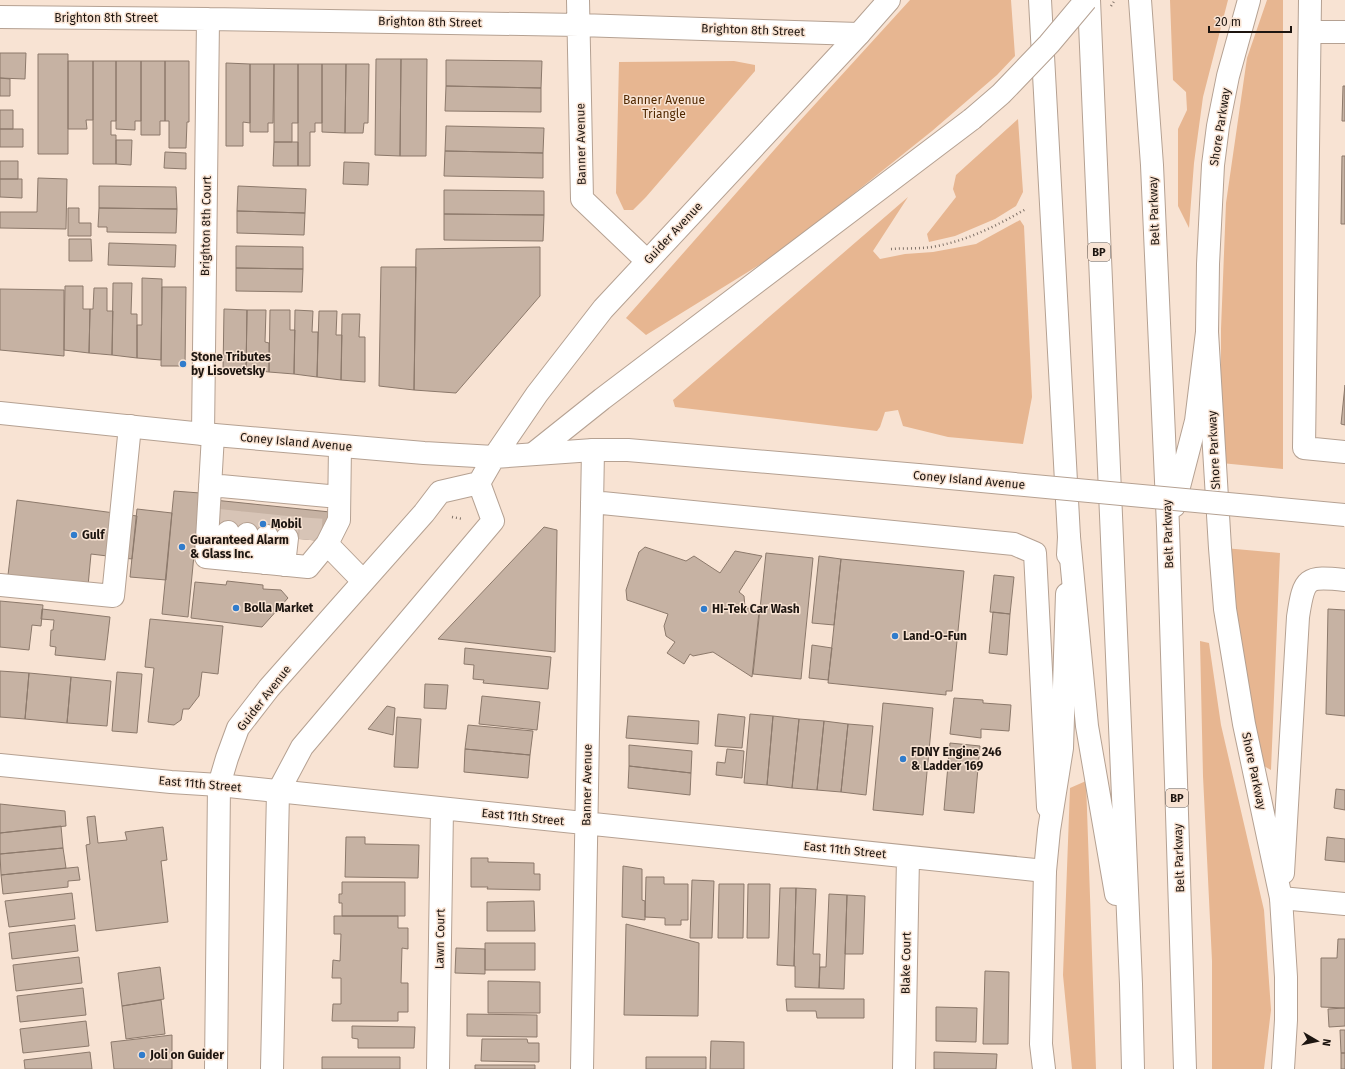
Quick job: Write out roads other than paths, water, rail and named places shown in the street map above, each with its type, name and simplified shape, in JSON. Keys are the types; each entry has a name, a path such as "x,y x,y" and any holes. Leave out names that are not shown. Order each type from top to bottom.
{"main road":[{"name":"Banner Avenue","path":"578,0 582,199 647,261"},
{"name":"Guider Avenue","path":"216,1069 219,785 238,728 269,688 424,513 440,492 479,483 494,457 537,394 603,309 889,0"},
{"path":"1040,0 1069,537 1087,726 1131,984"},
{"path":"533,454 615,389 972,119 1002,94 1049,44 1086,0"},
{"name":"BP","path":"1089,0 1131,984 1133,1069"},
{"name":"Belt Parkway","path":"1140,0 1152,165 1168,526 1185,1069"},
{"name":"Shore Parkway","path":"1250,0 1228,76 1217,134 1213,165 1208,264 1207,332 1220,548 1226,609 1234,667 1246,732 1282,898"},
{"path":"1310,0 1304,448 1345,452"},
{"name":"Brighton 8th Street","path":"0,17 208,18 579,25 859,34"},
{"name":"Brighton 8th Court","path":"208,18 208,434 210,485 206,558 255,562"},
{"path":"1310,32 1345,32"},
{"path":"1168,526 1196,421 1207,332"},
{"name":"Coney Island Avenue","path":"0,413 208,434 424,453 494,457 593,450 628,450 918,475 1345,515"},
{"path":"0,585 113,596 130,426"},
{"path":"255,562 308,567 318,542 339,520 340,446"},
{"path":"593,450 592,502 1014,544 1035,553 1049,830"},
{"path":"272,1069 278,792 302,746 493,521 479,483"},
{"path":"210,485 260,497 313,502 339,497"},
{"name":"Banner Avenue","path":"582,1069 592,502"},
{"path":"255,562 257,535 255,562"},
{"path":"1040,1069 1045,871 1049,830 1062,748 1069,537"},
{"path":"318,542 363,581"},
{"name":"Shore Parkway","path":"1284,1067 1286,978 1282,898 1298,617 1301,596 1305,585 1311,580 1321,578 1345,580"},
{"name":"East 11th Street","path":"0,765 219,785 1045,871"},
{"name":"Lawn Court","path":"438,1069 442,808"},
{"name":"Blake Court","path":"904,1069 908,857"},
{"path":"1282,898 1345,904"},
{"path":"1041,1044 1044,1069"}],"tunnel":[{"path":"228,532 231,502"},
{"path":"247,534 250,504"},
{"path":"267,536 270,506"},
{"path":"287,538 289,508"},
{"path":"310,540 312,510"}],"place":[{"name":"Stone Tributes by Lisovetsky","path":"183,364"},
{"name":"Mobil","path":"263,524"},
{"name":"Gulf","path":"74,535"},
{"name":"Guaranteed Alarm & Glass Inc.","path":"182,547"},
{"name":"Bolla Market","path":"236,608"},
{"name":"HI-Tek Car Wash","path":"704,609"},
{"name":"Land-O-Fun","path":"895,636"},
{"name":"FDNY Engine 246 & Ladder 169","path":"903,759"},
{"name":"Joli on Guider","path":"142,1055"}],"park label":[{"name":"Banner Avenue Triangle","path":"664,107"}]}
